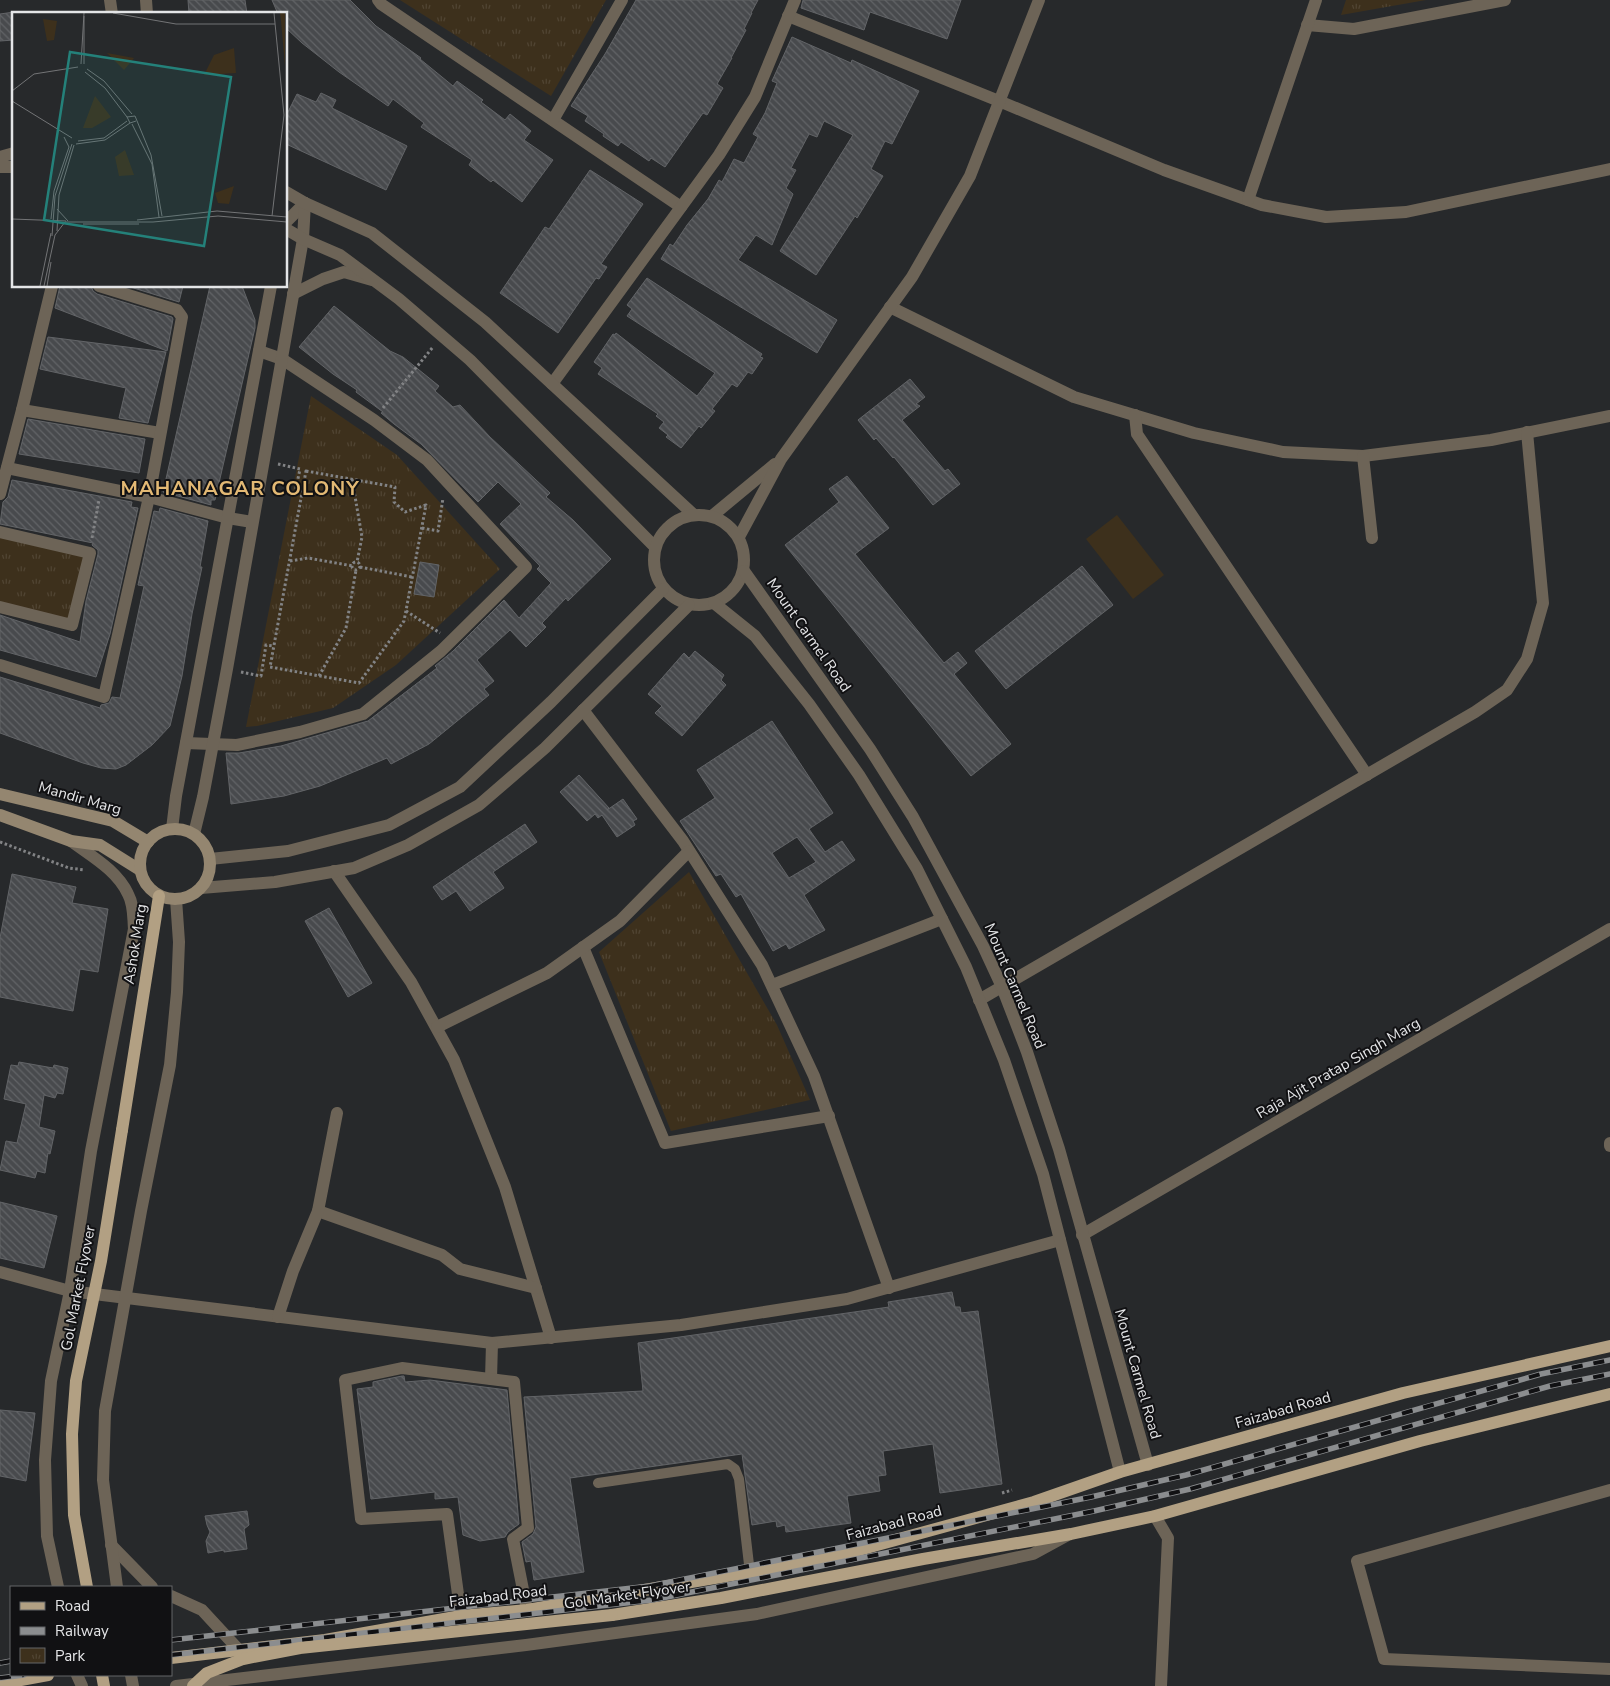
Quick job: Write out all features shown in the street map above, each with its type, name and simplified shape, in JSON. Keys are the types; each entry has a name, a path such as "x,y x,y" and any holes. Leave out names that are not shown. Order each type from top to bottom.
{"main road":[{"name":"Mandir Marg","path":"0,794 113,821 148,842"},
{"path":"0,815 71,841 100,845 140,870"},
{"path":"172,829 194,834 202,840 210,859 207,879 194,894 176,899 160,896 149,888 143,880 140,870 141,855 148,842 162,831 172,829"},
{"name":"Ashok Marg","path":"143,997 160,896"},
{"name":"Gol Market Flyover","path":"87,1586 74,1514 72,1434 75,1390 102,1252 143,997"},
{"name":"Faizabad Road","path":"172,1658 325,1640 461,1616 528,1610 826,1559 1034,1502 1120,1472 1403,1394 1610,1346"},
{"path":"1071,1534 1154,1516 1420,1441 1610,1394"},
{"name":"Gol Market Flyover","path":"193,1686 207,1672 243,1659 300,1648 612,1615 721,1598 923,1558 1071,1534"},
{"path":"0,1684 43,1676"}],"street":[{"path":"378,0 381,4 681,207"},
{"path":"552,120 622,0"},
{"path":"552,384 719,156 756,97 795,0"},
{"path":"739,537 781,459 912,277 970,176 1039,0"},
{"path":"1248,200 1316,0"},
{"path":"1307,25 1354,28 1505,0"},
{"path":"788,16 1164,170 1262,205 1326,217 1406,212 1610,169"},
{"path":"288,193 305,203 372,233 486,322 694,515"},
{"path":"288,220 305,203"},
{"path":"194,834 203,797 227,669 282,359 303,239 305,203"},
{"path":"288,230 303,239 340,255 399,299 470,360 655,547"},
{"path":"293,294 344,272 374,280"},
{"path":"0,494 52,288"},
{"path":"0,665 104,697 149,496 182,317 177,310 106,288"},
{"path":"172,829 176,796 269,290"},
{"path":"890,307 1074,397 1194,433 1283,452 1363,456 1491,440 1610,416"},
{"path":"186,743 237,745 300,732 363,714 442,651 526,567 427,460 374,420 282,359 259,351"},
{"path":"22,410 160,433"},
{"path":"1135,415 1137,434 1367,775"},
{"path":"980,1000 1475,712 1507,690 1527,659 1543,603 1527,432"},
{"path":"1363,456 1372,538"},
{"path":"712,516 781,459"},
{"path":"7,468 149,496 228,518 252,522"},
{"path":"694,515 712,516 728,525 739,537 745,554 744,571 733,591 723,599 714,604 689,605 676,600 663,589 654,568 655,547 663,532 677,520 694,515"},
{"path":"0,532 90,553 72,625 0,607"},
{"name":"Mount Carmel Road","path":"744,571 870,749 913,817 983,946 1002,987 1027,1052 1059,1149 1148,1465"},
{"path":"210,859 288,851 389,825 460,786 551,702 663,589"},
{"path":"714,604 755,636 809,704 859,774 917,869 966,967 1004,1060 1043,1174 1120,1472"},
{"path":"201,888 275,882 354,868 408,845 479,805 545,748 689,605"},
{"path":"583,710 689,851 762,965 814,1076 889,1288"},
{"path":"58,1586 48,1536 45,1460 51,1382 70,1291 91,1151 134,929 133,910 128,894 115,874 71,841"},
{"path":"437,1027 547,973 620,921 689,851"},
{"path":"334,872 411,982 454,1060 505,1187 551,1338"},
{"path":"117,1586 103,1480 105,1411 170,1065 177,992 179,942 176,899"},
{"path":"772,985 942,920"},
{"name":"Raja Ajit Pratap Singh Marg","path":"1082,1235 1610,928"},
{"path":"583,947 665,1143 829,1116"},
{"path":"278,1317 293,1271 318,1211 337,1113"},
{"path":"318,1211 442,1255 460,1269 536,1288"},
{"path":"0,1272 70,1291 492,1343 682,1325 847,1299 1060,1240"},
{"path":"491,1379 492,1343"},
{"path":"461,1616 447,1514 361,1519 345,1380 402,1368 514,1382 528,1528 513,1539 528,1610"},
{"path":"1610,1490 1357,1561 1384,1660 1610,1669"},
{"path":"1154,1516 1168,1538 1161,1686"},
{"path":"176,1686 526,1646 757,1614 1034,1554 1071,1534"},
{"path":"111,1545 151,1586"},
{"path":"172,1596 202,1610 239,1650"}],"lane":[{"path":"598,1483 728,1464 734,1469 739,1479 750,1572"}],"path":[{"path":"374,420 442,336"},
{"path":"263,462 300,469 296,488 303,490"},
{"path":"306,471 352,479 395,487 394,502 405,512 426,505 404,621 359,683 270,667 306,471"},
{"path":"352,479 362,537 358,562 360,567"},
{"path":"422,528 438,531 446,481"},
{"path":"90,553 102,487"},
{"path":"290,561 308,558 352,566 356,570"},
{"path":"352,566 358,562"},
{"path":"319,676 346,628 356,570 360,567 412,576"},
{"path":"406,611 441,634"},
{"path":"227,669 261,676 266,645 274,646"},
{"path":"0,842 69,868 87,870"},
{"path":"1002,1493 1012,1490"}],"green space":[{"path":"400,0 606,0 551,96"},
{"path":"1346,0 1426,0 1341,15"},
{"path":"311,396 397,455 500,569 396,665 333,708 246,727"},
{"path":"1117,515 1164,575 1133,599 1086,539"},
{"path":"0,535 85,557 69,621 0,604"},
{"path":"689,872 777,1025 810,1100 671,1131 599,952"}],"building":[{"path":"188,0 245,0 247,12 189,12"},
{"path":"272,0 350,0 376,26 421,58 453,86 457,81 483,100 481,102 505,120 510,114 531,131 524,140 553,160 522,202 469,165 472,160 421,127 424,123 393,99 388,106 339,72 288,30 288,12 277,12"},
{"path":"636,0 758,0 744,29 746,30 717,84 723,88 707,115 703,113 665,167 651,158 649,161 621,142 618,146 585,121 588,116 571,106 605,54"},
{"path":"803,0 961,0 947,39 870,12 864,30 801,8"},
{"path":"12,12 12,40 0,41 0,14"},
{"path":"792,37 851,63 852,60 919,91 892,144 885,141 871,169 883,176 857,218 855,216 816,275 780,251 853,135 824,121 817,137 809,134 791,168 796,170 786,188 793,194 772,245 756,235 738,260 837,320 817,353 661,259 670,244 673,246 708,199 719,180 722,182 734,159 744,163 758,137 753,134 765,113 777,83 772,81"},
{"path":"321,93 336,100 332,108 407,146 386,190 288,145 288,112 297,94 316,102"},
{"path":"590,170 643,204 601,264 607,267 599,279 596,278 558,333 500,293 545,227 549,229"},
{"path":"647,278 762,354 760,357 763,358 752,374 748,372 737,387 732,384 712,409 715,411 701,428 699,426 681,448 666,437 668,435 659,428 664,422 656,416 658,414 598,374 602,368 594,362 613,334 615,335 616,333 697,396 715,373 627,316 632,309 627,305"},
{"path":"60,288 92,288 97,294 172,317 167,351 55,308"},
{"path":"134,288 182,288 179,302"},
{"path":"210,288 243,288 255,320 255,328 215,500 211,500 211,505 163,492"},
{"path":"334,306 390,351 403,357 439,386 435,391 453,407 460,405 490,437 550,493 546,497 573,520 611,559 568,601 566,598 542,623 546,627 526,647 510,630 477,660 494,681 484,689 489,695 429,744 391,764 387,758 320,786 284,796 231,804 226,753 239,753 281,746 368,721 437,668 435,666 453,651 504,600 519,618 551,583 537,569 540,566 500,524 521,504 498,482 478,502 421,444 356,392 357,390 299,347"},
{"path":"48,337 166,352 148,423 119,418 126,388 40,369"},
{"path":"910,379 925,397 916,404 920,406 902,420 945,471 948,469 960,484 933,505 894,457 876,438 874,440 858,420"},
{"path":"28,419 145,439 139,473 19,454"},
{"path":"847,476 889,528 855,554 944,663 958,652 967,663 954,674 1011,744 971,776 785,545 839,502 829,489"},
{"path":"12,480 132,502 131,507 138,508 110,634 96,677 0,650 0,615 80,642 86,601 98,554 98,550 92,545 93,543 0,524 3,502 8,497"},
{"path":"160,508 208,521 200,567 202,567 182,676 170,726 152,745 126,765 116,769 101,768 83,763 0,733 0,677 100,708 101,705 109,703 112,697 120,698 144,586 138,585 154,511 159,512"},
{"path":"420,562 439,565 434,597 414,594"},
{"path":"1082,566 1113,605 1006,689 975,651"},
{"path":"695,651 724,675 721,680 726,685 682,736 655,713 662,706 648,694 684,653 689,658"},
{"path":"772,721 833,813 809,829 825,852 842,841 855,860 804,895 825,930 789,949 786,944 773,951 741,894 736,897 721,874 716,876 680,821 715,798 697,770","holes":["797,837 816,862 789,878 772,853"]},
{"path":"579,775 609,808 607,810 623,799 637,819 633,821 635,825 617,837 602,815 598,818 595,814 587,821 560,792"},
{"path":"525,824 537,842 493,872 504,888 470,911 456,891 442,900 433,887"},
{"path":"12,874 76,887 72,903 108,909 98,972 80,969 73,1011 0,997 0,938"},
{"path":"329,908 372,983 348,997 305,921"},
{"path":"19,1062 53,1068 54,1065 68,1068 63,1094 57,1093 55,1098 44,1095 39,1127 55,1131 50,1154 48,1153 45,1173 37,1171 35,1178 0,1170 6,1141 17,1143 26,1104 4,1099 11,1065 18,1066"},
{"path":"0,1202 57,1216 44,1268 0,1258"},
{"path":"952,1292 955,1307 960,1307 961,1313 978,1311 1002,1484 940,1493 933,1444 883,1451 886,1475 878,1476 880,1491 847,1496 851,1523 786,1532 785,1525 777,1527 776,1521 752,1525 742,1454 570,1478 584,1572 534,1580 531,1561 526,1562 522,1542 533,1534 536,1527 524,1397 643,1391 638,1343 889,1307 888,1302"},
{"path":"404,1376 405,1382 430,1380 507,1390 519,1524 508,1532 505,1537 480,1541 463,1535 458,1497 435,1499 435,1492 371,1499 357,1389 373,1387 373,1382"},
{"path":"0,1410 35,1413 26,1481 0,1476"},
{"path":"247,1511 249,1525 244,1529 247,1549 208,1553 206,1541 210,1532 205,1516"}],"railway":[{"path":"172,1640 650,1586 1091,1497 1186,1475 1541,1374 1610,1360"},
{"path":"172,1655 652,1600 1094,1511 1190,1489 1550,1386 1610,1374"},
{"path":"0,1663 10,1661"},
{"path":"0,1678 16,1676"}],"district":[{"name":"MAHANAGAR COLONY","path":"240,488"}]}
